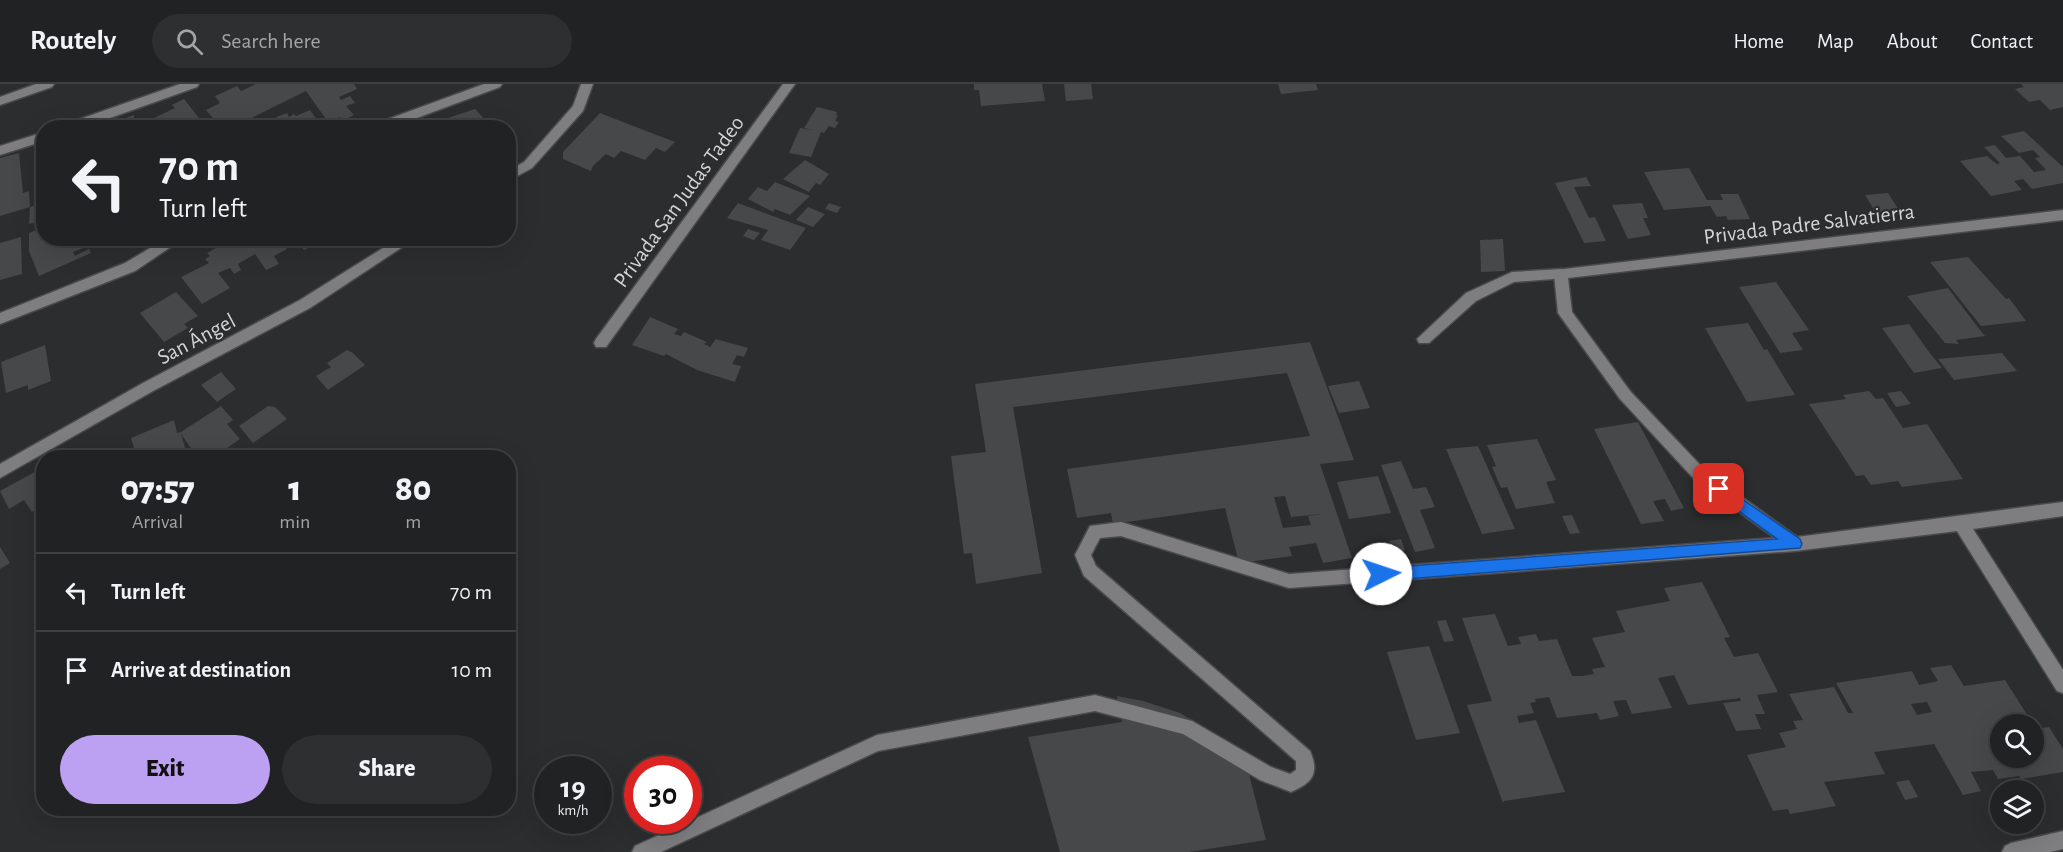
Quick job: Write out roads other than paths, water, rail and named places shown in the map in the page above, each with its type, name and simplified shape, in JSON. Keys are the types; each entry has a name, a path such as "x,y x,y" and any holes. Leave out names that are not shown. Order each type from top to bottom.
{"street":[{"path":"0,101 48,84"},
{"path":"90,120 193,84"},
{"path":"398,120 496,84"},
{"path":"516,172 528,165 579,108 587,84"},
{"name":"Privada San Judas Tadeo","path":"601,343 789,84"},
{"path":"0,151 36,139"},
{"name":"Privada Padre Salvatierra","path":"1424,339 1471,297 1512,278 2063,215"},
{"path":"0,319 130,267 165,246"},
{"name":"San Ángel","path":"38,450 148,387 304,304 397,246"},
{"path":"1561,274 1565,313 1625,395 1700,475 1795,544"},
{"name":"San Ángel","path":"0,472 36,451"},
{"path":"641,852 877,743 1095,703 1186,727 1266,774 1291,783 1305,775 1304,757 1090,571 1083,555 1095,531 1120,530 1289,581 1795,544 2063,509"},
{"path":"1961,524 2063,685"},
{"path":"2011,852 2063,840"}]}
